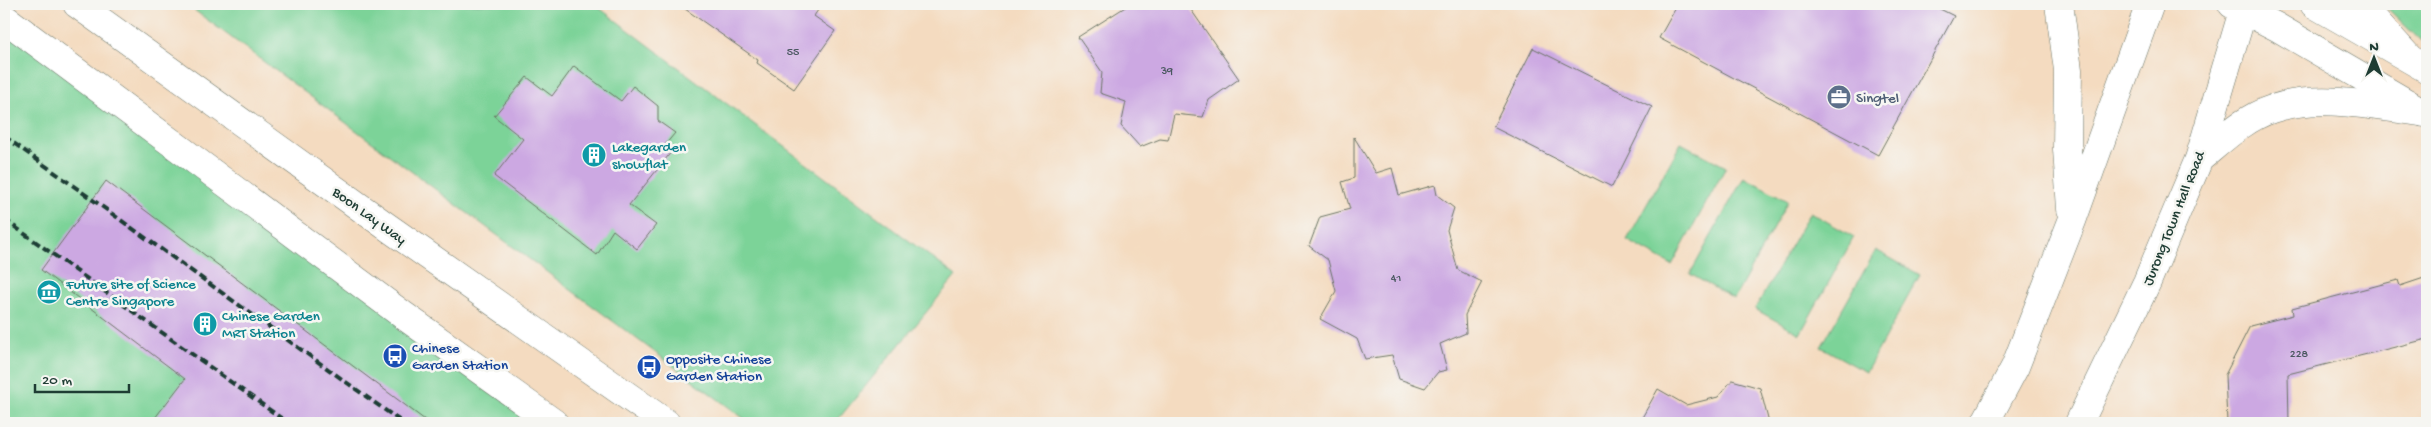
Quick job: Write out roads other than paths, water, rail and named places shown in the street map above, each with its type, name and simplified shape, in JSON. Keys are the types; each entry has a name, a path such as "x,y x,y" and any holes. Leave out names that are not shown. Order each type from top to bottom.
{"main road":[{"name":"Boon Lay Way","path":"77,4 394,232 666,423"},
{"path":"2059,4 2068,70 2067,149 2072,221"},
{"path":"1985,423 2015,367 2072,221 2150,4"},
{"path":"2314,4 2417,63"},
{"path":"2360,4 2417,63"},
{"path":"2240,6 2424,113"},
{"name":"Jurong Town Hall Road","path":"2079,423 2147,282 2198,159 2240,6"},
{"path":"4,18 403,315 554,423"},
{"path":"2198,159 2237,128 2270,110 2302,101 2332,102 2424,113"}],"railway":[{"path":"4,136 403,423"},
{"path":"4,219 288,423"}],"place":[{"name":"Singtel","path":"1839,97"},
{"name":"Lakegarden showflat","path":"594,155"},
{"name":"Future site of Science Centre Singapore","path":"49,292"},
{"name":"Chinese Garden MRT Station","path":"205,324"},
{"name":"Chinese Garden Station","path":"395,356"},
{"name":"Opposite Chinese Garden Station","path":"649,367"}]}
